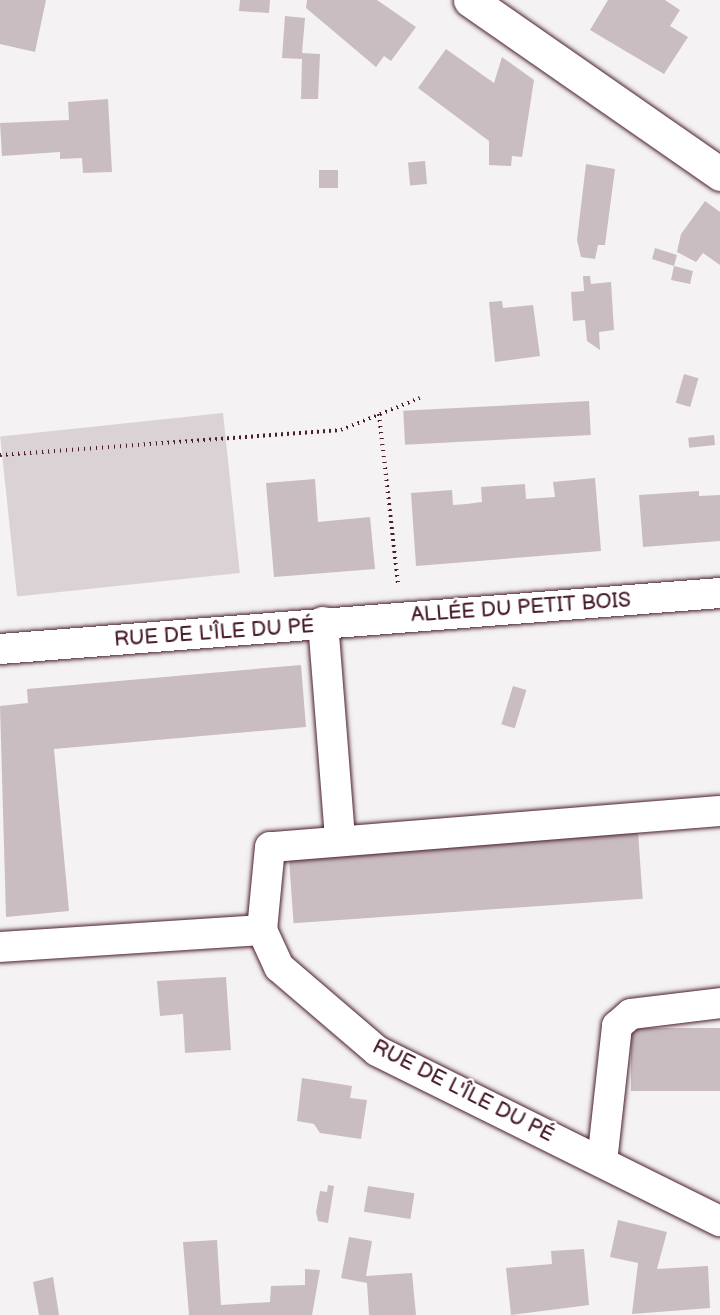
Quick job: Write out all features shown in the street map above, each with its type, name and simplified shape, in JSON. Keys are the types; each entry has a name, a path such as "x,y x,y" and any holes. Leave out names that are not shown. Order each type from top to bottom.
{"main road":[{"path":"470,0 720,174"}],"street":[{"name":"ALLÉE DU PETIT BOIS","path":"323,622 720,593"},
{"name":"RUE DE L'ÎLE DU PÉ","path":"0,649 323,622 340,839"},
{"path":"0,947 262,930 270,847 340,839 720,811"},
{"name":"RUE DE L'ÎLE DU PÉ","path":"262,930 279,967 377,1050 720,1221"},
{"path":"602,1162 617,1026 631,1014 720,1003"}],"path":[{"path":"0,455 341,430 420,398"},
{"path":"379,414 402,616"}],"shaded area":[{"path":"223,413 240,573 17,597 0,436"}],"building":[{"path":"0,0 46,0 35,52 0,44"},
{"path":"240,0 270,0 269,13 239,11"},
{"path":"307,0 377,0 416,27 391,61 384,56 376,67 306,8"},
{"path":"608,0 665,0 680,10 670,26 688,37 664,74 590,30"},
{"path":"285,16 305,18 302,53 320,54 318,99 301,99 302,59 282,58"},
{"path":"446,49 494,83 502,57 534,80 522,157 512,156 511,166 489,165 489,141 418,88"},
{"path":"108,99 112,172 83,173 82,158 60,159 60,152 2,156 0,123 69,120 68,102"},
{"path":"425,161 427,184 410,185 408,162"},
{"path":"586,164 615,169 605,245 598,245 595,259 581,257 577,240"},
{"path":"319,170 338,170 338,188 319,188"},
{"path":"705,201 720,212 720,265 703,253 696,262 677,252 681,234"},
{"path":"655,248 677,255 674,266 652,259"},
{"path":"674,266 693,271 690,284 671,280"},
{"path":"583,276 590,276 591,284 611,282 614,330 599,332 600,350 587,341 585,320 573,321 571,292 584,291"},
{"path":"502,301 503,308 533,305 540,356 495,362 489,302"},
{"path":"684,374 698,378 690,407 676,403"},
{"path":"589,401 591,435 405,445 403,411"},
{"path":"714,435 715,445 689,448 688,438"},
{"path":"595,478 601,551 416,566 411,493 452,490 453,505 467,504 482,502 481,487 525,484 526,499 555,497 553,482"},
{"path":"315,479 318,522 370,517 375,569 274,577 266,483"},
{"path":"699,491 699,496 720,495 720,541 643,547 639,495"},
{"path":"301,665 306,727 54,749 69,911 6,917 0,706 28,703 27,689"},
{"path":"513,686 526,690 515,728 501,724"},
{"path":"638,832 643,899 294,923 289,856"},
{"path":"226,977 231,1050 185,1053 183,1014 160,1016 157,981"},
{"path":"631,1028 720,1028 720,1091 631,1091"},
{"path":"302,1078 352,1086 350,1098 367,1100 361,1139 320,1133 314,1124 297,1121"},
{"path":"328,1185 334,1186 328,1223 318,1221 316,1212 320,1191 327,1192"},
{"path":"368,1186 414,1193 410,1219 364,1212"},
{"path":"618,1220 667,1232 657,1269 708,1266 710,1308 632,1314 638,1263 610,1257"},
{"path":"349,1237 372,1241 366,1276 412,1273 416,1315 369,1315 367,1283 341,1278"},
{"path":"217,1240 221,1305 270,1302 271,1286 305,1285 305,1269 320,1270 312,1315 189,1315 183,1242"},
{"path":"584,1249 589,1305 511,1315 506,1268 552,1264 551,1251"},
{"path":"53,1277 59,1315 39,1315 33,1282"}]}
